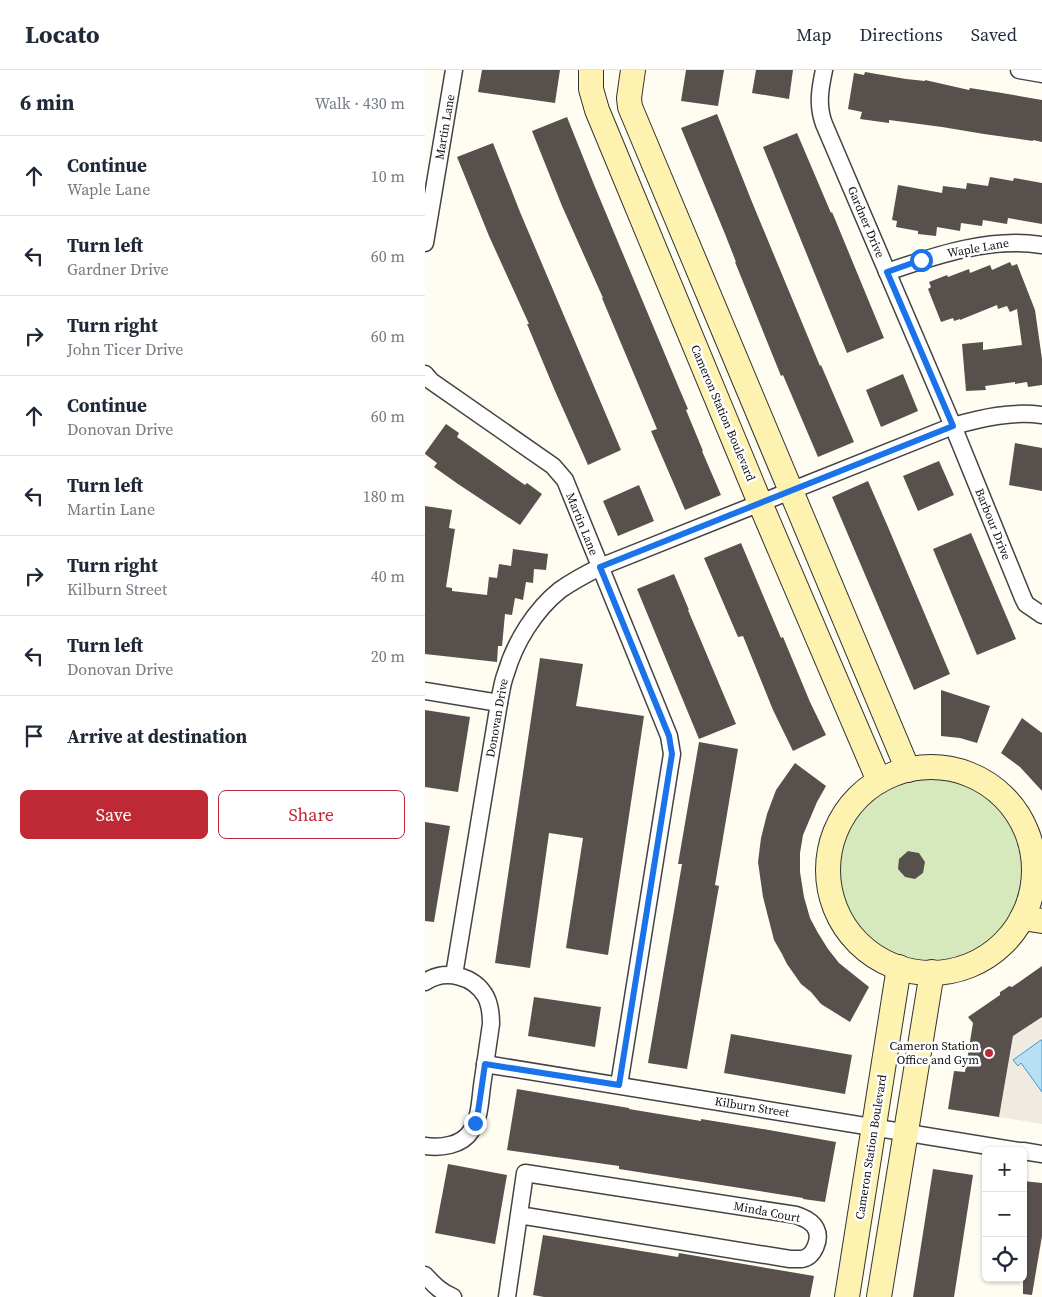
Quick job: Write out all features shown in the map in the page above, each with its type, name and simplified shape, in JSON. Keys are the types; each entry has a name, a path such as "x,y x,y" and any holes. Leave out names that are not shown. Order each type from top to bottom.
{"street":[{"name":"Martin Lane","path":"425,243 454,70"},
{"name":"Cameron Station Boulevard","path":"591,70 591,89 597,110 775,497 908,770"},
{"name":"Cameron Station Boulevard","path":"633,70 629,98 631,107 879,781"},
{"name":"Gardner Drive","path":"824,70 819,99 821,116 953,426"},
{"path":"1019,70 1042,74"},
{"name":"Waple Lane","path":"887,272 953,252 984,245 1015,242 1042,245"},
{"name":"Martin Lane","path":"427,382 553,466 565,480 669,736 672,754 619,1085"},
{"name":"Donovan Drive","path":"454,975 503,680 510,661 535,616 559,591 576,579 600,567 953,426 1002,414 1042,415"},
{"name":"Barbour Drive","path":"953,426 1023,598 1026,604 1042,615"},
{"path":"425,691 499,703"},
{"path":"931,768 955,770 987,784 1005,799 1017,815 1027,833 1037,860 1029,901 1032,919 981,959 955,969 921,972 883,961 853,937 845,926 830,893 828,871 831,844 844,814 868,789 879,781 908,770 931,768"},
{"name":"Cameron Station Boulevard","path":"847,1297 899,967"},
{"path":"879,1297 932,972"},
{"path":"425,982 443,975 454,975 472,982 486,996 489,1004 491,1024 478,1112 471,1132 461,1140 450,1145 425,1148"},
{"name":"Kilburn Street","path":"485,1064 995,1147"},
{"path":"1027,1152 1042,1154"},
{"name":"Minda Court","path":"507,1297 525,1173 796,1215 808,1220 817,1230 817,1243 813,1252 808,1256 801,1259 790,1259 519,1215"},
{"path":"425,1275 439,1289 453,1297"}],"green space":[{"path":"927,779 960,783 978,792 995,805 1008,821 1016,839 1021,859 1021,879 1017,899 1008,918 995,935 968,953 956,958 934,961 918,960 890,952 867,936 850,913 839,877 840,858 844,840 852,823 863,808 877,796 894,786","holes":["908,851 919,853 925,862 923,873 915,879 905,877 898,869"]}],"shaded area":[{"path":"1042,1017 1042,1040 1013,1060 1021,1063 1042,1092 1042,1124 999,1117 1013,1036"}],"water":[{"path":"1041,1040 1042,1092 1021,1063 1018,1066 1013,1060"}],"building":[{"path":"482,70 560,70 555,103 478,92"},
{"path":"686,70 724,70 718,106 681,101"},
{"path":"756,70 793,70 789,99 752,93"},
{"path":"865,72 906,79 925,80 969,90 970,88 1042,100 1042,142 889,120 889,123 860,119 862,112 848,109 854,73 864,75"},
{"path":"717,114 820,366 854,442 818,457 783,375 781,376 681,128"},
{"path":"567,117 688,409 686,410 721,495 685,510 651,431 657,429 532,131"},
{"path":"797,133 884,338 847,353 763,147"},
{"path":"493,143 520,212 621,450 588,465 457,157"},
{"path":"990,177 1013,181 1014,178 1042,183 1042,224 1008,218 1007,224 983,220 982,226 961,223 960,231 937,227 936,236 918,234 918,231 896,227 897,221 892,220 898,185 942,193 943,186 966,189 967,183 988,186"},
{"path":"1010,262 1012,266 1017,264 1035,310 1042,359 1042,385 1028,387 1027,382 1015,384 1015,382 985,386 986,390 966,391 962,344 983,342 983,350 1022,345 1017,309 1010,312 1007,306 998,309 997,305 960,320 954,321 953,318 941,322 928,289 931,287 929,282 969,269 970,273 990,265 992,270"},
{"path":"903,374 918,411 881,427 866,390"},
{"path":"446,424 459,433 457,437 525,485 527,483 542,494 520,525 434,467 437,463 425,453"},
{"path":"1015,443 1042,448 1042,491 1009,485"},
{"path":"939,461 954,495 918,511 903,476"},
{"path":"868,481 950,674 914,690 832,497"},
{"path":"639,485 654,521 618,536 603,501"},
{"path":"425,506 452,510 449,528 455,529 446,587 452,588 452,591 487,595 489,577 497,578 499,564 511,566 513,549 548,554 546,570 534,569 533,583 526,582 523,600 515,598 512,615 505,614 502,646 498,646 497,662 425,654"},
{"path":"971,533 1016,639 977,655 933,549"},
{"path":"741,543 781,638 783,637 826,735 793,751 773,710 743,636 738,637 704,558"},
{"path":"674,574 736,724 699,739 637,589"},
{"path":"540,658 583,664 576,706 644,716 608,955 566,948 583,838 549,833 530,968 495,963"},
{"path":"941,690 990,706 977,743 960,738 941,736"},
{"path":"425,710 470,717 458,792 425,787"},
{"path":"1022,718 1042,733 1042,791 1020,767 1001,753"},
{"path":"699,742 738,749 715,885 719,886 687,1069 648,1063 682,864 678,864"},
{"path":"795,763 826,786 803,835 800,853 800,872 810,918 828,949 839,963 869,987 850,1022 821,1004 801,984 787,964 774,940 763,897 758,862 761,838 776,790"},
{"path":"425,822 450,826 434,922 425,921"},
{"path":"908,851 919,853 925,862 923,873 915,879 905,877 898,869 899,859"},
{"name":"Cameron Station Office and Gym","path":"1042,966 1042,1017 1013,1036 999,1117 948,1109 954,1071 965,1072 973,1023 968,1017 1000,995 1000,992 1009,986 1012,987"},
{"path":"534,997 601,1007 595,1047 528,1036"},
{"path":"731,1034 852,1055 845,1094 724,1073"},
{"path":"517,1089 836,1142 825,1202 619,1169 619,1166 507,1150"},
{"path":"448,1164 507,1175 495,1244 435,1233"},
{"path":"933,1169 973,1175 954,1297 913,1297"},
{"path":"1027,1181 1042,1183 1042,1236 1032,1295 1023,1294 1023,1282 1027,1282"},
{"path":"543,1235 678,1257 679,1253 814,1276 810,1297 544,1297 533,1295"}],"place":[{"name":"Cameron Station Office and Gym","path":"989,1053"}],"route":[{"path":"475,1123 485,1064 619,1085 672,754 669,736 600,567 953,426 887,272 921,260"}]}
